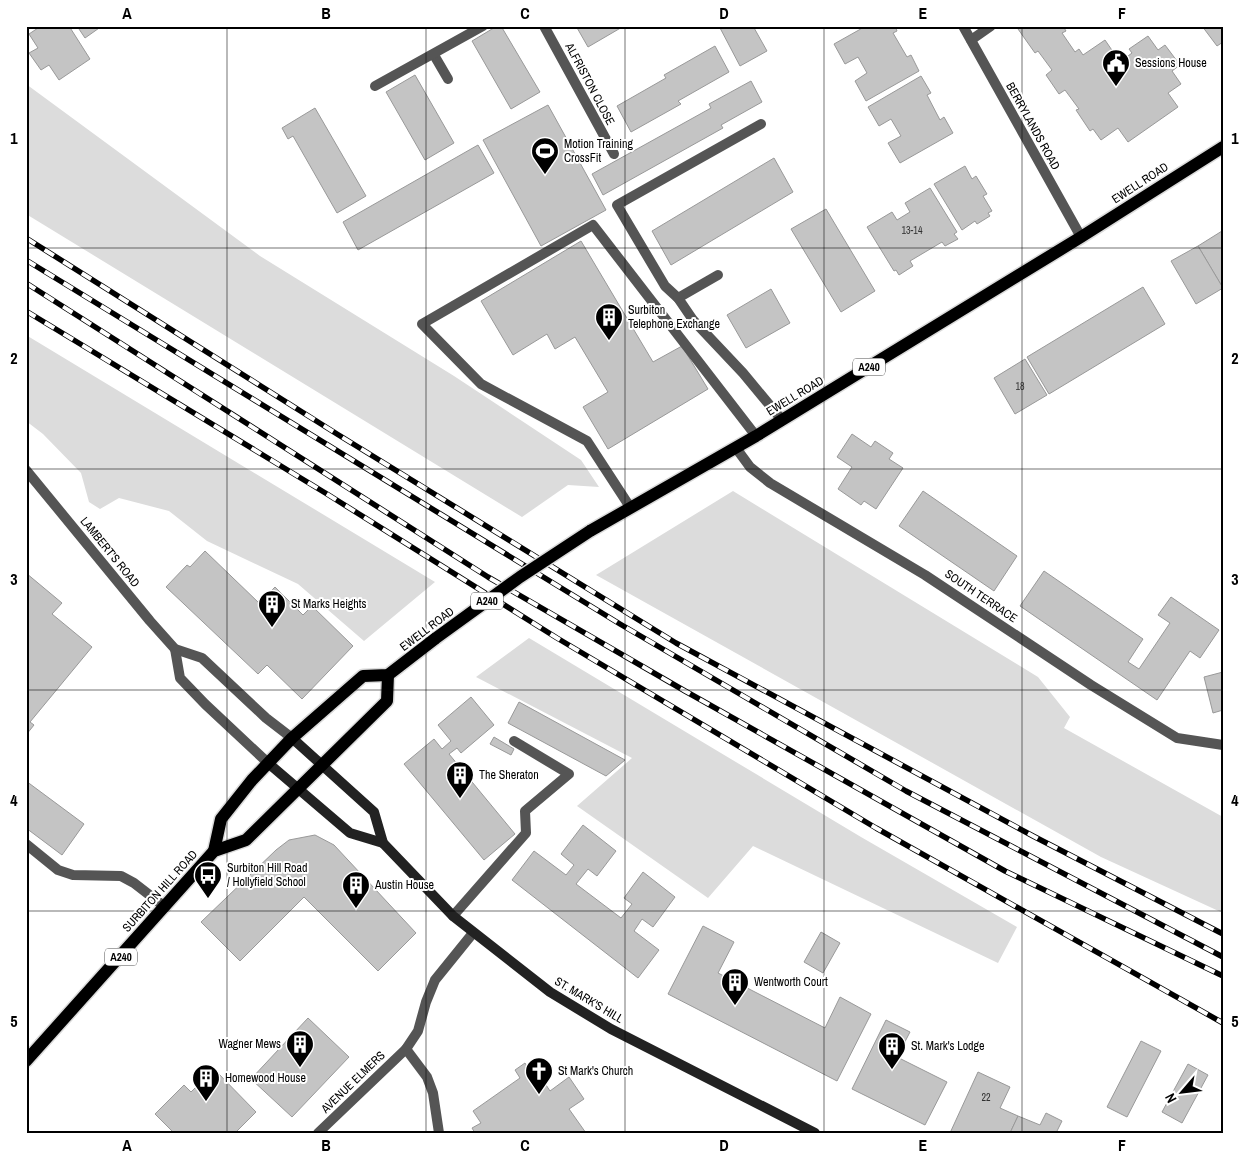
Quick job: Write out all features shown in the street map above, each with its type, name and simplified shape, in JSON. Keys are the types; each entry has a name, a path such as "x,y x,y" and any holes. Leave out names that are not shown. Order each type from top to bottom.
{"main road":[{"name":"EWELL ROAD","path":"388,675 520,577 590,531 756,436 1081,238 1223,147"},
{"name":"A240","path":"268,762 292,738 363,676 388,675 387,701 298,789"},
{"name":"ST. MARK'S HILL","path":"292,738 374,812 383,843 453,916 550,992 611,1029 815,1133"},
{"name":"ST. MARK'S HILL","path":"268,762 350,833 383,843"},
{"name":"SURBITON HILL ROAD","path":"26,1061 214,851 221,819 268,762"},
{"name":"SURBITON HILL ROAD","path":"214,851 246,840 298,789"}],"street":[{"path":"375,86 434,55 483,26"},
{"name":"ALFRISTON CLOSE","path":"544,26 614,154"},
{"name":"BERRYLANDS ROAD","path":"963,26 1081,238"},
{"path":"971,40 990,26"},
{"path":"434,55 448,80"},
{"path":"761,124 617,205 665,286 678,298 693,320 743,373 782,420"},
{"path":"630,507 586,441 480,384 422,324 593,225 756,436"},
{"path":"678,298 718,275"},
{"name":"SOUTH TERRACE","path":"736,448 750,467 770,483 925,574 1100,690 1177,738 1223,745"},
{"name":"LAMBERT'S ROAD","path":"26,470 175,649 202,658 266,718 292,738"},
{"path":"175,649 180,678 204,704 268,762"},
{"path":"453,916 526,833 525,811 569,774 514,741"},
{"path":"26,844 58,870 73,876 121,876 138,886 165,907"},
{"name":"AVENUE ELMERS","path":"318,1133 406,1049 418,1031 427,997 435,980 473,932"},
{"path":"406,1049 427,1077 433,1093 439,1133"}],"shaded area":[{"path":"26,84 260,256 454,376 581,460 599,487 568,485 522,517 26,214"},
{"path":"26,335 435,582 364,641 298,584 207,541 169,511 119,498 100,509 89,502 81,473 43,434 26,421"},
{"path":"733,491 1038,677 1070,717 1064,728 1223,817 1223,913 1101,857 596,575"},
{"path":"529,638 861,837 1017,927 998,963 753,846 708,898 577,806 632,758 476,677"}],"building":[{"path":"41,26 69,26 90,59 59,80 49,65 41,70 29,53 38,48 29,34"},
{"path":"77,26 102,26 85,38"},
{"path":"497,26 501,26 540,92 511,109 472,41"},
{"path":"576,26 624,26 588,47"},
{"path":"719,26 753,26 767,51 740,66"},
{"path":"866,26 895,26 897,31 893,33 907,57 911,55 919,71 866,101 855,81 867,73 858,57 845,64 834,44"},
{"name":"Sessions House","path":"1021,26 1063,26 1066,31 1062,33 1075,52 1079,49 1083,55 1105,40 1120,62 1132,53 1129,49 1148,36 1158,50 1165,45 1180,65 1172,71 1181,84 1168,93 1178,107 1128,142 1118,128 1101,140 1093,129 1090,131 1076,110 1079,109 1065,90 1059,94 1046,75 1052,70 1038,51 1035,53 1018,29"},
{"path":"1202,26 1223,26 1223,42 1217,46"},
{"path":"715,46 729,72 678,101 681,104 631,132 617,106 666,78 664,75"},
{"path":"415,75 454,143 425,160 386,92"},
{"path":"921,76 931,93 927,95 940,120 944,117 953,133 900,163 888,143 901,136 891,119 879,126 868,107"},
{"path":"751,81 762,102 721,125 723,128 603,195 592,174 711,108 709,104"},
{"name":"Motion Training CrossFit","path":"548,105 606,210 541,246 483,140"},
{"path":"315,108 366,196 337,213 293,136 288,139 282,128"},
{"path":"478,145 494,173 358,250 343,222"},
{"path":"774,158 793,192 671,265 652,231"},
{"path":"965,166 972,179 976,176 987,194 983,196 992,211 988,213 990,216 977,224 975,221 962,230 934,184"},
{"path":"930,188 957,232 954,234 958,239 945,246 942,242 910,261 913,266 899,275 896,270 894,271 867,227 892,212 897,220 910,212 905,203"},
{"path":"826,209 875,291 841,312 791,229"},
{"path":"1223,232 1223,288 1198,246"},
{"name":"Surbiton Telephone Exchange","path":"581,241 653,362 682,346 708,389 608,449 583,407 608,392 575,337 555,349 547,334 513,355 481,301"},
{"path":"1198,246 1223,288 1196,304 1171,261"},
{"path":"1143,287 1165,324 1049,394 1027,357"},
{"path":"771,289 790,323 746,348 727,315"},
{"path":"1025,359 1047,395 1015,414 994,378"},
{"path":"852,434 871,447 875,441 893,453 889,459 903,468 876,509 864,501 861,505 838,489 852,467 837,457"},
{"path":"923,491 1017,556 994,591 899,526"},
{"name":"St Marks Heights","path":"205,551 259,603 275,587 303,615 312,606 353,646 302,699 267,665 258,674 166,587 187,565 190,567"},
{"path":"1044,571 1143,639 1128,662 1139,669 1170,623 1158,615 1171,597 1219,630 1200,658 1190,651 1157,700 1020,606"},
{"path":"26,573 62,603 52,614 92,647 30,722 34,725 26,735"},
{"path":"1223,672 1223,710 1213,713 1204,677"},
{"name":"The Sheraton","path":"471,697 494,725 461,753 457,748 449,754 515,834 484,860 404,764 434,739 442,749 451,741 438,725"},
{"path":"519,702 625,760 606,776 508,723"},
{"path":"494,737 514,749 511,755 490,744"},
{"path":"26,781 84,824 62,855 26,828"},
{"path":"583,825 616,851 597,876 588,869 576,884 621,918 632,904 624,898 643,872 675,897 653,927 642,919 634,931 659,950 638,978 512,880 534,851 566,875 574,865 561,854"},
{"name":"Austin House","path":"315,835 334,845 416,933 378,971 304,897 240,961 201,922 276,850 289,840"},
{"name":"Wentworth Court","path":"703,926 734,942 718,973 825,1028 840,997 871,1014 837,1081 668,994"},
{"path":"821,932 840,943 823,973 804,962"},
{"name":"Wagner Mews","path":"308,1018 349,1057 292,1117 251,1079"},
{"name":"St. Mark's Lodge","path":"886,1020 910,1032 897,1057 947,1082 925,1125 852,1089"},
{"path":"1141,1041 1161,1051 1127,1117 1107,1107"},
{"name":"St Mark's Church","path":"525,1063 530,1071 535,1068 550,1091 569,1077 584,1099 569,1109 586,1133 475,1133 472,1128 481,1123 473,1111 520,1078 515,1070"},
{"path":"1188,1064 1208,1075 1182,1123 1162,1112"},
{"name":"Homewood House","path":"214,1069 256,1112 235,1133 174,1133 155,1114 184,1085 191,1092"},
{"path":"978,1072 1010,1087 1000,1108 1018,1116 1010,1133 950,1133"},
{"path":"1046,1113 1062,1121 1056,1133 1010,1133 1018,1116 1040,1125"}],"railway":[{"path":"26,238 337,434 676,643 1033,836 1223,934"},
{"path":"26,260 620,624 906,791 1223,957"},
{"path":"26,283 488,577 685,691 1005,871 1223,976"},
{"path":"26,311 327,494 557,638 876,828 1223,1023"}],"place":[{"name":"Sessions House","path":"1116,87"},
{"name":"Motion Training CrossFit","path":"545,175"},
{"name":"Surbiton Telephone Exchange","path":"609,341"},
{"name":"St Marks Heights","path":"272,628"},
{"name":"The Sheraton","path":"460,799"},
{"name":"Surbiton Hill Road / Hollyfield School","path":"208,899"},
{"name":"Austin House","path":"356,909"},
{"name":"Wentworth Court","path":"735,1006"},
{"name":"Wagner Mews","path":"300,1068"},
{"name":"St. Mark's Lodge","path":"892,1070"},
{"name":"St Mark's Church","path":"539,1095"},
{"name":"Homewood House","path":"206,1102"}]}
